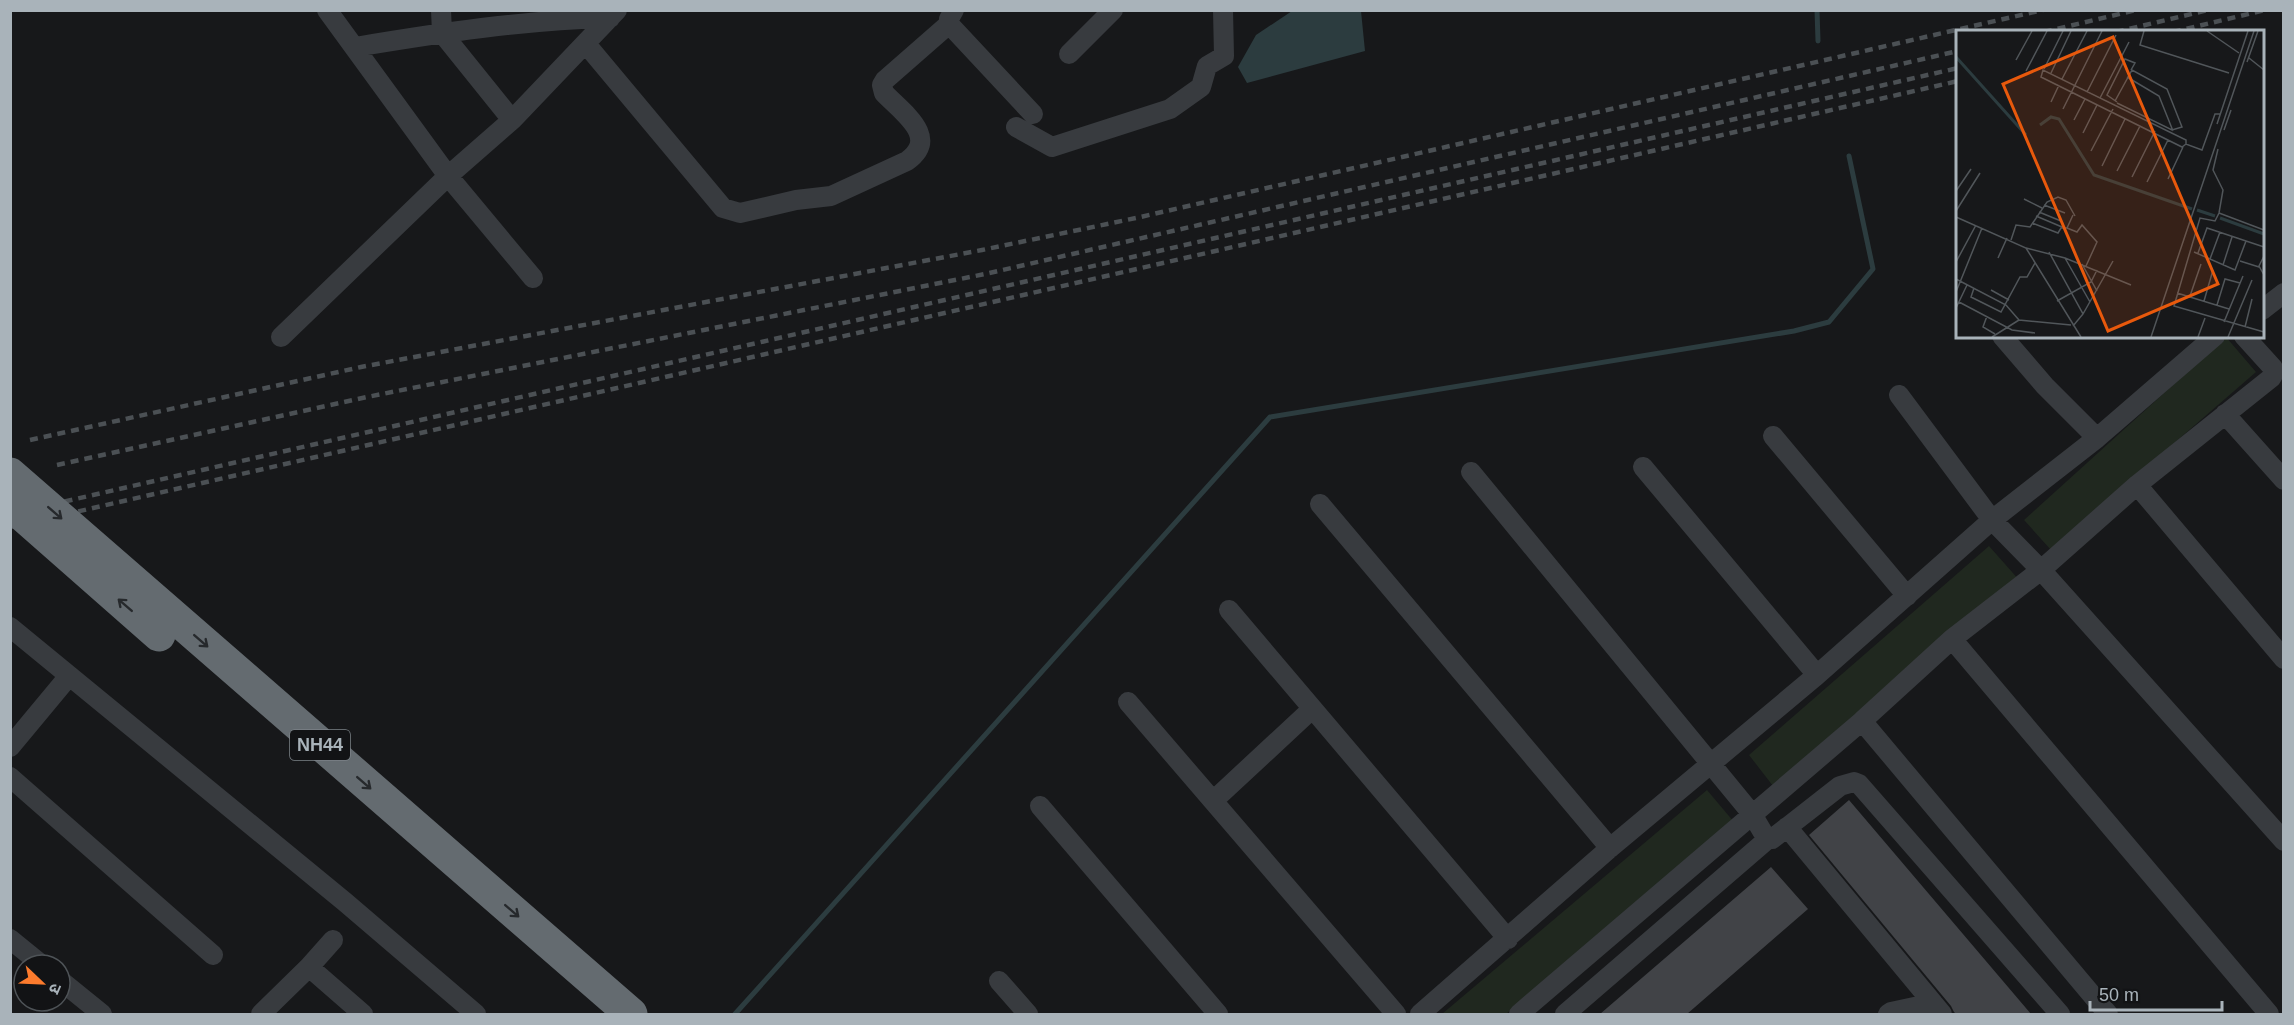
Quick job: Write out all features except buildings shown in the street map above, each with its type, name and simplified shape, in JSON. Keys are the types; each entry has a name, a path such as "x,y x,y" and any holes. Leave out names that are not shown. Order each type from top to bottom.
{"highway":[{"name":"NH44","path":"10,474 631,1014"},
{"name":"NH44","path":"10,504 598,1014"}],"street":[{"path":"327,10 448,176 533,278"},
{"path":"441,10 442,33 512,120"},
{"path":"1069,54 1113,10"},
{"path":"1016,127 1052,147 1170,109 1201,87 1207,66 1224,56 1223,10"},
{"path":"355,47 442,33 614,14"},
{"path":"282,337 448,176 512,120 614,14"},
{"path":"586,44 723,208 740,213 796,200 831,196 907,161 916,154 921,144 920,132 884,93 882,85 952,17 1033,114"},
{"path":"2264,308 2283,293"},
{"path":"2004,338 2045,386 2097,438"},
{"path":"1420,1014 1610,848 1817,675 1992,520 2097,438 2213,338"},
{"path":"2246,338 2273,368 2279,379"},
{"path":"1519,1014 1862,721 1952,639 2041,570 2137,485 2225,414 2271,378 2279,379"},
{"path":"1899,395 1992,520 2041,570 2283,841"},
{"path":"2225,414 2283,480"},
{"path":"1773,436 1907,596"},
{"path":"1642,467 1817,675"},
{"path":"1471,472 1752,814 1768,839"},
{"path":"2137,485 2283,659"},
{"path":"1320,504 1610,848"},
{"path":"1229,610 1508,939"},
{"path":"10,627 345,902 476,1014"},
{"path":"1952,639 2269,1014"},
{"path":"10,747 69,676"},
{"path":"1128,702 1396,1014"},
{"path":"1213,801 1312,709"},
{"path":"1862,721 2108,1014"},
{"path":"10,777 213,955"},
{"path":"1565,1014 1768,839 1772,839 1840,786 1854,782 1859,784 2060,1014"},
{"path":"1040,806 1218,1014"},
{"path":"1787,827 1937,1009"},
{"path":"10,939 27,953"},
{"path":"261,1014 333,940"},
{"path":"309,967 363,1014"},
{"path":"999,981 1028,1014"},
{"path":"72,990 102,1014"},
{"path":"1888,1014 1937,1009"}],"shaded area":[{"path":"1292,11 1361,11 1365,51 1247,83 1238,67 1256,35"},
{"path":"2225,338 2256,372 2051,550 2024,520"},
{"path":"1989,546 2020,581 1773,786 1749,755"},
{"path":"1707,790 1734,822 1506,1014 1442,1014"}],"waterway":[{"path":"1817,10 1818,41"},
{"path":"735,1014 1270,417 1794,331 1829,322 1873,269 1849,156"}],"railway":[{"path":"30,440 361,367 982,250 1136,218 2043,10"},
{"path":"2052,30 2136,10"},
{"path":"2124,30 2208,10"},
{"path":"2181,30 2265,10"},
{"path":"57,465 367,397 985,274 1956,51"},
{"path":"10,514 1956,68"},
{"path":"10,527 1956,81"}]}
